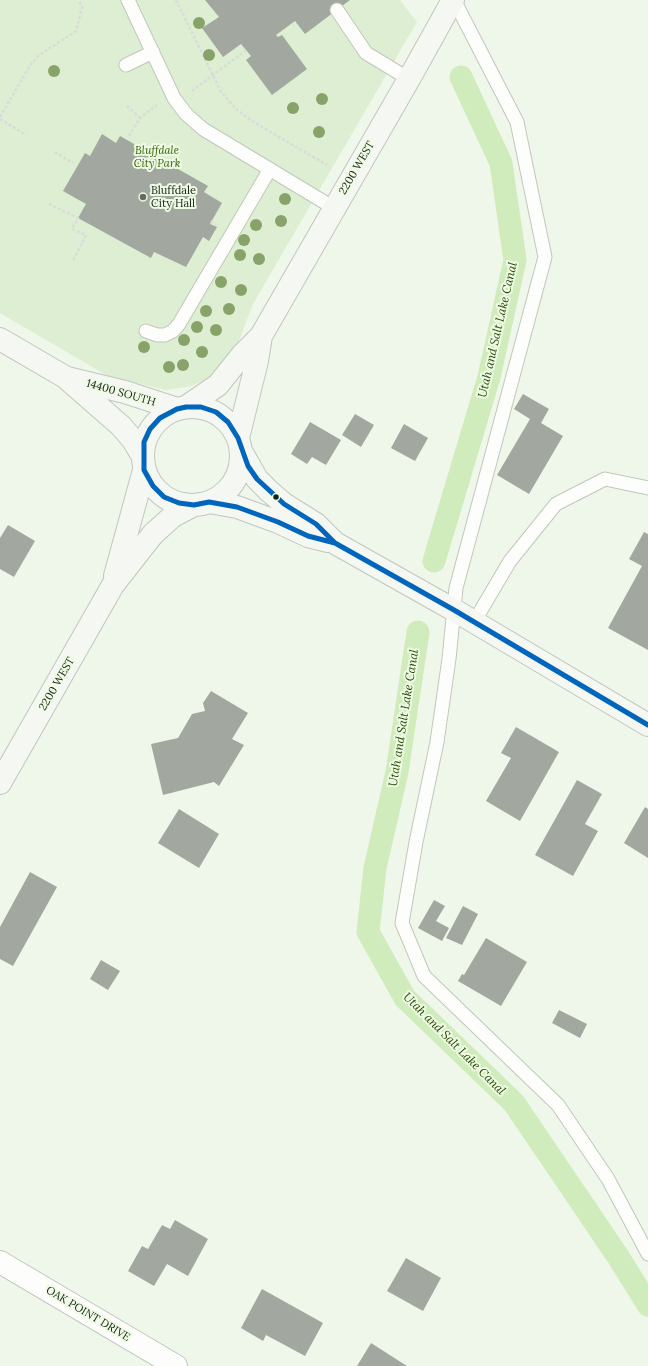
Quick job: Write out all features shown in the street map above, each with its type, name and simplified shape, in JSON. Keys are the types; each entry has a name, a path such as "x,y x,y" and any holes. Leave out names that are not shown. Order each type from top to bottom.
{"main road":[{"name":"2200 WEST","path":"182,408 218,385 242,355 261,336 454,0"},
{"name":"2200 WEST","path":"240,444 258,361 261,336"},
{"name":"14400 SOUTH","path":"0,339 65,377 122,426 133,440 144,463"},
{"name":"14400 SOUTH","path":"65,377 182,408"},
{"path":"335,543 316,524 284,504 257,480 228,422 216,412 201,407 182,408 160,418 150,429 144,442 144,463 153,486 164,496 179,503 237,507 278,522 308,536 335,543 454,610 648,725"},
{"path":"202,504 224,494 234,482 240,467 240,444"},
{"name":"2200 WEST","path":"113,585 144,463"},
{"name":"2200 WEST","path":"0,783 113,585 153,534 173,516 202,504"}],"street":[{"name":"OAK POINT DRIVE","path":"0,1262 176,1366"}],"lane":[{"path":"128,0 174,98 186,114 203,129 334,208"},
{"path":"454,0 516,122 545,257 456,588 449,659 437,742 416,842 402,923 424,976 558,1105 608,1179 648,1254"},
{"path":"337,10 366,52 385,66 409,80"},
{"path":"126,65 153,52"},
{"path":"146,331 157,335 165,335 173,331 179,324 270,169"},
{"path":"474,622 510,562 556,504 605,479 648,488"}],"path":[{"path":"26,135 0,118 29,67 38,56 76,31 82,7 79,0"},
{"path":"176,0 221,92 236,108 252,121 327,165"},
{"path":"191,92 212,74 246,50"},
{"path":"129,136 140,118 163,102"},
{"path":"128,106 140,118"},
{"path":"55,152 73,163"},
{"path":"49,204 78,218 72,229 86,235 73,261"}],"green space":[{"name":"Bluffdale City Park","path":"0,0 400,0 417,22 253,304 238,343 229,359 220,370 208,378 192,386 165,390 106,375 0,313"}],"building":[{"path":"205,0 350,0 305,34 295,21 276,35 278,37 282,35 307,69 272,95 246,60 251,56 241,44 223,57 202,28 219,17"},
{"name":"Bluffdale City Hall","path":"102,134 116,143 120,136 208,186 204,192 222,203 210,224 217,227 209,241 203,237 186,267 154,252 151,258 78,218 86,204 63,191 85,153 90,156"},
{"path":"523,394 549,409 541,423 563,436 529,494 497,475 530,419 514,409"},
{"path":"355,414 374,425 361,447 342,435"},
{"path":"310,422 341,440 326,465 312,457 307,464 291,454"},
{"path":"404,424 428,438 415,461 391,448"},
{"path":"8,525 35,541 14,577 0,569 0,538"},
{"path":"644,532 648,534 648,650 608,628 642,566 629,559"},
{"path":"211,691 248,713 232,739 244,745 219,786 214,782 163,795 151,744 178,738 192,714 205,711 203,703"},
{"path":"516,727 559,752 520,821 486,801 511,758 501,753"},
{"path":"577,780 602,794 585,824 598,831 573,876 535,855"},
{"path":"645,807 648,809 648,858 624,843"},
{"path":"179,809 219,834 199,868 158,843"},
{"path":"30,872 57,887 13,966 0,959 0,927"},
{"path":"434,900 445,906 436,921 449,928 442,941 418,928"},
{"path":"463,906 478,914 462,945 446,938"},
{"path":"486,938 527,962 501,1006 458,981 462,974 464,975"},
{"path":"101,960 120,971 108,990 90,979"},
{"path":"559,1010 587,1024 580,1038 552,1023"},
{"path":"175,1220 208,1239 188,1276 167,1264 154,1286 128,1271 142,1246 148,1249 162,1225 170,1229"},
{"path":"406,1258 441,1278 423,1311 387,1291"},
{"path":"262,1289 323,1323 305,1356 266,1335 263,1341 241,1328"},
{"path":"371,1343 407,1366 357,1366"}],"waterway":[{"name":"Utah and Salt Lake Canal","path":"434,561 489,377 515,260 501,163 461,77"},
{"name":"Utah and Salt Lake Canal","path":"418,632 397,772 375,868 368,932 405,998 514,1103 619,1258 648,1305"}],"transit line":[{"path":"186,407 201,407 216,412 228,422 238,438 248,466 257,479 284,504 316,524 335,543 308,536 278,522 237,507 209,502 194,505 179,503 164,497 153,486 144,470 144,442 150,429 160,418 177,409 186,407"},
{"path":"335,543 454,610 648,725"}],"place":[{"name":"Bluffdale City Hall","path":"143,197"}]}
